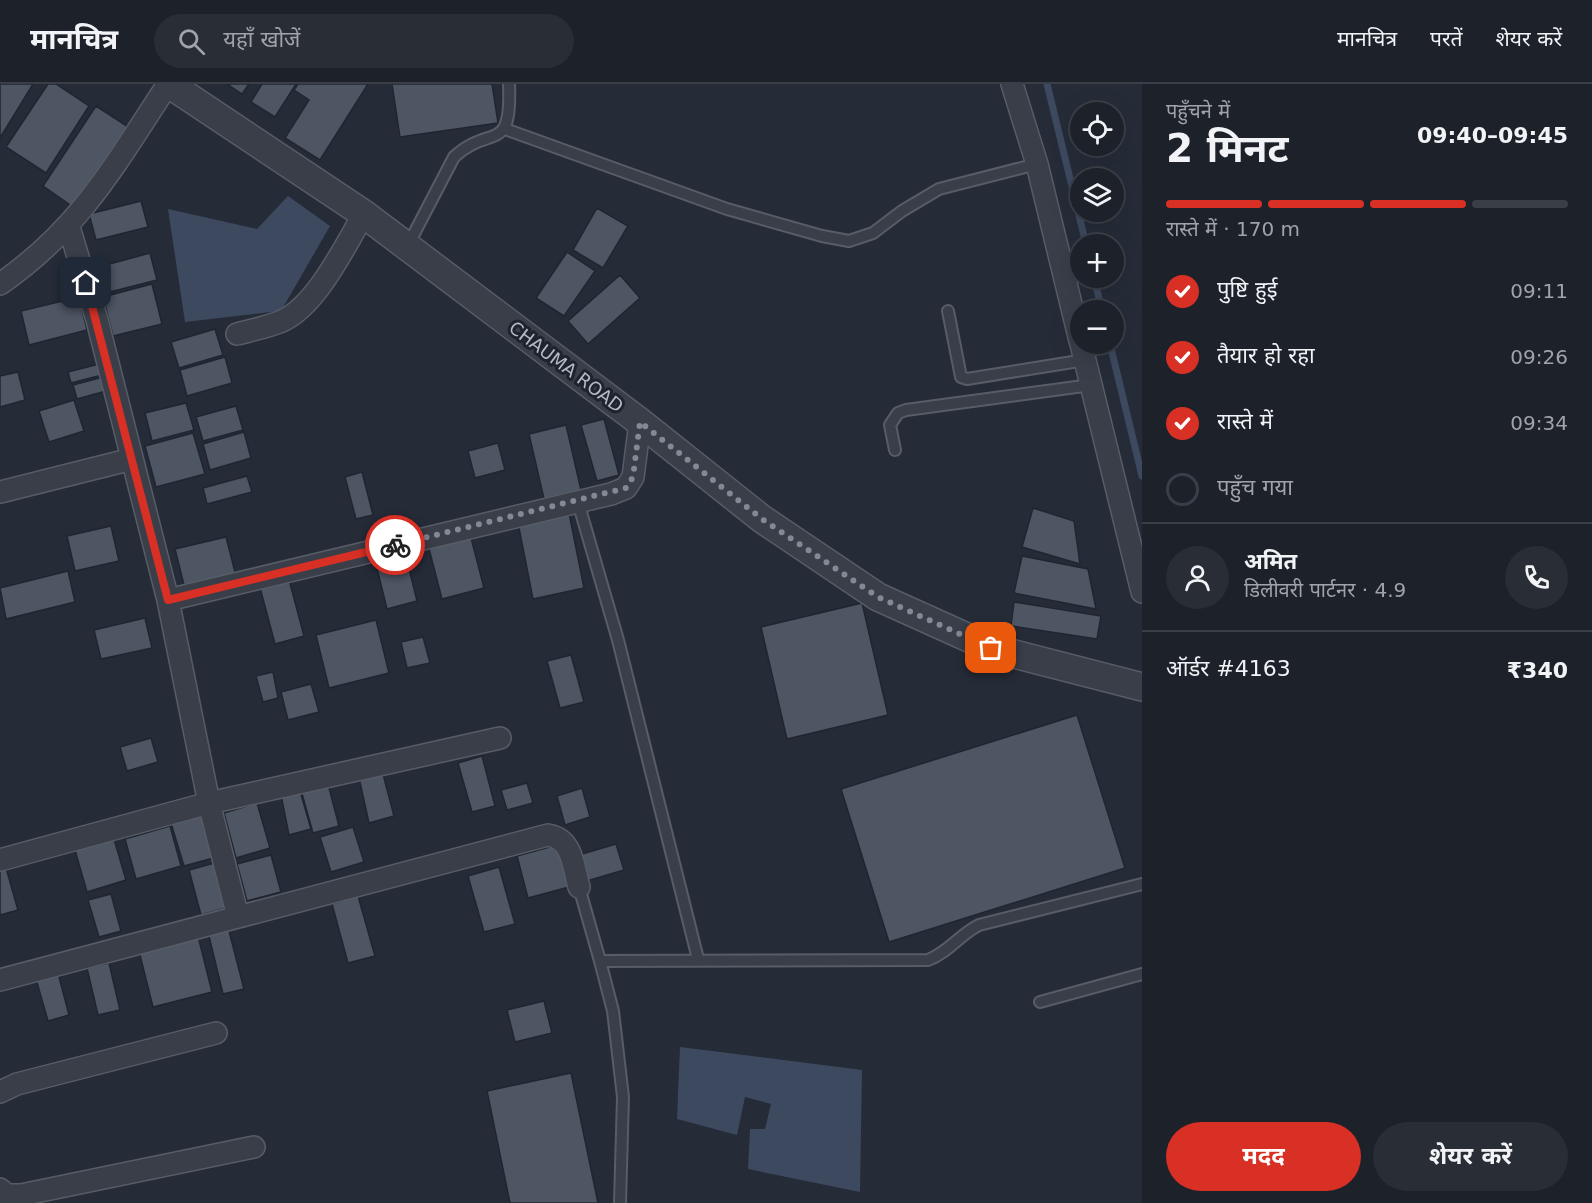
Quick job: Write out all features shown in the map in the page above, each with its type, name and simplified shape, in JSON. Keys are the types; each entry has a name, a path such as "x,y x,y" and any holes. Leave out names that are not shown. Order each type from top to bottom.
{"street":[{"name":"CHAUMA ROAD","path":"169,84 364,214 640,422 762,519 878,597 991,648 1142,687"},
{"path":"0,284 22,269 69,227 90,202 169,84"},
{"path":"1012,84 1037,164 1070,300"},
{"path":"237,334 282,321 300,310 314,294 364,214"},
{"path":"69,227 97,320 168,600 209,803 238,917"},
{"path":"1083,354 1142,592"},
{"path":"168,600 626,488 633,477 640,422"},
{"path":"0,492 132,459"},
{"path":"0,860 209,803 500,738"},
{"path":"1,976 238,917 549,835 559,837 566,843 579,887"},
{"path":"0,1092 17,1084 216,1033"},
{"path":"0,1189 7,1195 21,1195 254,1147"}],"lane":[{"path":"407,247 454,157 466,146 496,137 505,129 510,105 509,84"},
{"path":"505,129 727,209 822,236 849,241 873,233 902,211 939,189 1037,164"},
{"path":"948,311 961,377 967,379 1070,351"},
{"path":"895,450 890,425 898,412 1090,385"},
{"path":"578,501 618,640 698,959"},
{"path":"600,961 927,960 941,955 963,933 979,925 1142,884"},
{"path":"579,887 613,1011 623,1097 620,1203"},
{"path":"1041,1002 1142,975"}],"water":[{"path":"288,196 330,226 281,311 185,322 168,209 257,229"},
{"path":"680,1047 862,1070 860,1192 748,1169 750,1129 765,1129 771,1104 745,1097 737,1135 677,1119"}],"building":[{"path":"0,84 33,84 0,138"},
{"path":"48,84 56,84 89,106 46,173 6,147"},
{"path":"227,84 249,84 242,94"},
{"path":"262,84 296,84 275,117 251,102"},
{"path":"298,84 368,84 320,160 285,138 309,100 294,90"},
{"path":"392,84 492,84 498,123 400,137"},
{"path":"96,106 130,128 76,209 43,186"},
{"path":"141,201 148,227 96,240 89,214"},
{"path":"597,208 628,226 603,268 573,250"},
{"path":"567,252 595,271 564,316 536,298"},
{"path":"150,253 157,280 102,294 95,268"},
{"path":"620,275 640,298 588,344 568,321"},
{"path":"152,284 162,324 113,336 103,297"},
{"path":"79,297 87,330 29,345 21,311"},
{"path":"215,329 223,355 179,368 171,342"},
{"path":"225,357 232,383 187,396 180,370"},
{"path":"99,364 102,375 71,383 68,372"},
{"path":"18,372 25,400 0,407 0,376"},
{"path":"103,377 106,391 77,399 73,385"},
{"path":"74,400 84,431 49,442 39,411"},
{"path":"186,403 194,430 152,441 145,413"},
{"path":"236,406 243,430 203,441 196,417"},
{"path":"604,419 619,475 597,481 581,425"},
{"path":"566,425 581,490 544,499 529,434"},
{"path":"244,432 251,458 210,470 203,444"},
{"path":"193,433 205,474 156,487 145,446"},
{"path":"498,443 505,470 475,478 468,451"},
{"path":"362,472 373,515 356,519 345,477"},
{"path":"247,476 252,492 207,504 203,488"},
{"path":"1033,508 1074,521 1080,564 1022,547"},
{"path":"569,513 584,588 533,599 518,523"},
{"path":"111,526 119,561 75,571 67,536"},
{"path":"469,530 484,588 442,599 427,541"},
{"path":"226,537 236,576 185,589 175,549"},
{"path":"403,544 417,601 387,609 373,552"},
{"path":"1022,556 1088,569 1096,609 1014,593"},
{"path":"68,571 75,602 6,619 0,588"},
{"path":"287,572 304,636 275,644 258,580"},
{"path":"1014,602 1101,616 1097,639 1011,626"},
{"path":"862,603 888,715 787,739 761,627"},
{"path":"145,618 152,648 101,659 94,630"},
{"path":"376,620 389,673 329,688 316,635"},
{"path":"423,637 430,663 407,668 401,642"},
{"path":"571,655 584,702 560,708 547,661"},
{"path":"273,672 278,698 263,702 256,676"},
{"path":"311,684 319,712 288,720 281,692"},
{"path":"1077,715 1125,868 889,942 841,789"},
{"path":"151,738 158,762 127,771 120,747"},
{"path":"482,756 495,806 472,812 458,763"},
{"path":"383,774 394,816 369,823 359,778"},
{"path":"527,783 533,803 507,810 501,790"},
{"path":"328,784 339,826 313,833 301,790"},
{"path":"582,788 590,817 565,825 557,796"},
{"path":"300,791 311,829 289,835 281,795"},
{"path":"257,803 270,848 236,858 224,813"},
{"path":"204,813 217,857 184,866 171,823"},
{"path":"170,826 181,866 136,879 125,839"},
{"path":"353,827 364,862 331,872 320,837"},
{"path":"114,839 126,880 87,892 75,850"},
{"path":"616,844 624,870 580,883 572,857"},
{"path":"557,845 569,887 528,898 517,856"},
{"path":"271,855 281,892 247,901 237,864"},
{"path":"218,862 230,907 201,915 189,870"},
{"path":"499,867 515,924 484,932 468,876"},
{"path":"6,868 18,910 0,915 0,870"},
{"path":"111,894 121,931 99,937 88,900"},
{"path":"358,896 375,956 348,963 332,904"},
{"path":"228,927 244,989 223,994 208,932"},
{"path":"198,936 212,992 153,1007 139,951"},
{"path":"109,963 120,1010 98,1015 87,968"},
{"path":"58,973 69,1015 48,1021 36,979"},
{"path":"544,1001 552,1033 515,1042 507,1010"},
{"path":"571,1073 598,1203 510,1203 487,1091"}],"waterway":[{"path":"1047,84 1084,234"},
{"path":"1096,288 1100,300"},
{"path":"1112,354 1142,476"}],"way so far":[{"path":"395,545 611,494 626,488 633,477 640,422 762,519 878,597 991,648"}],"route":[{"path":"86,283 168,600 395,545"}]}
